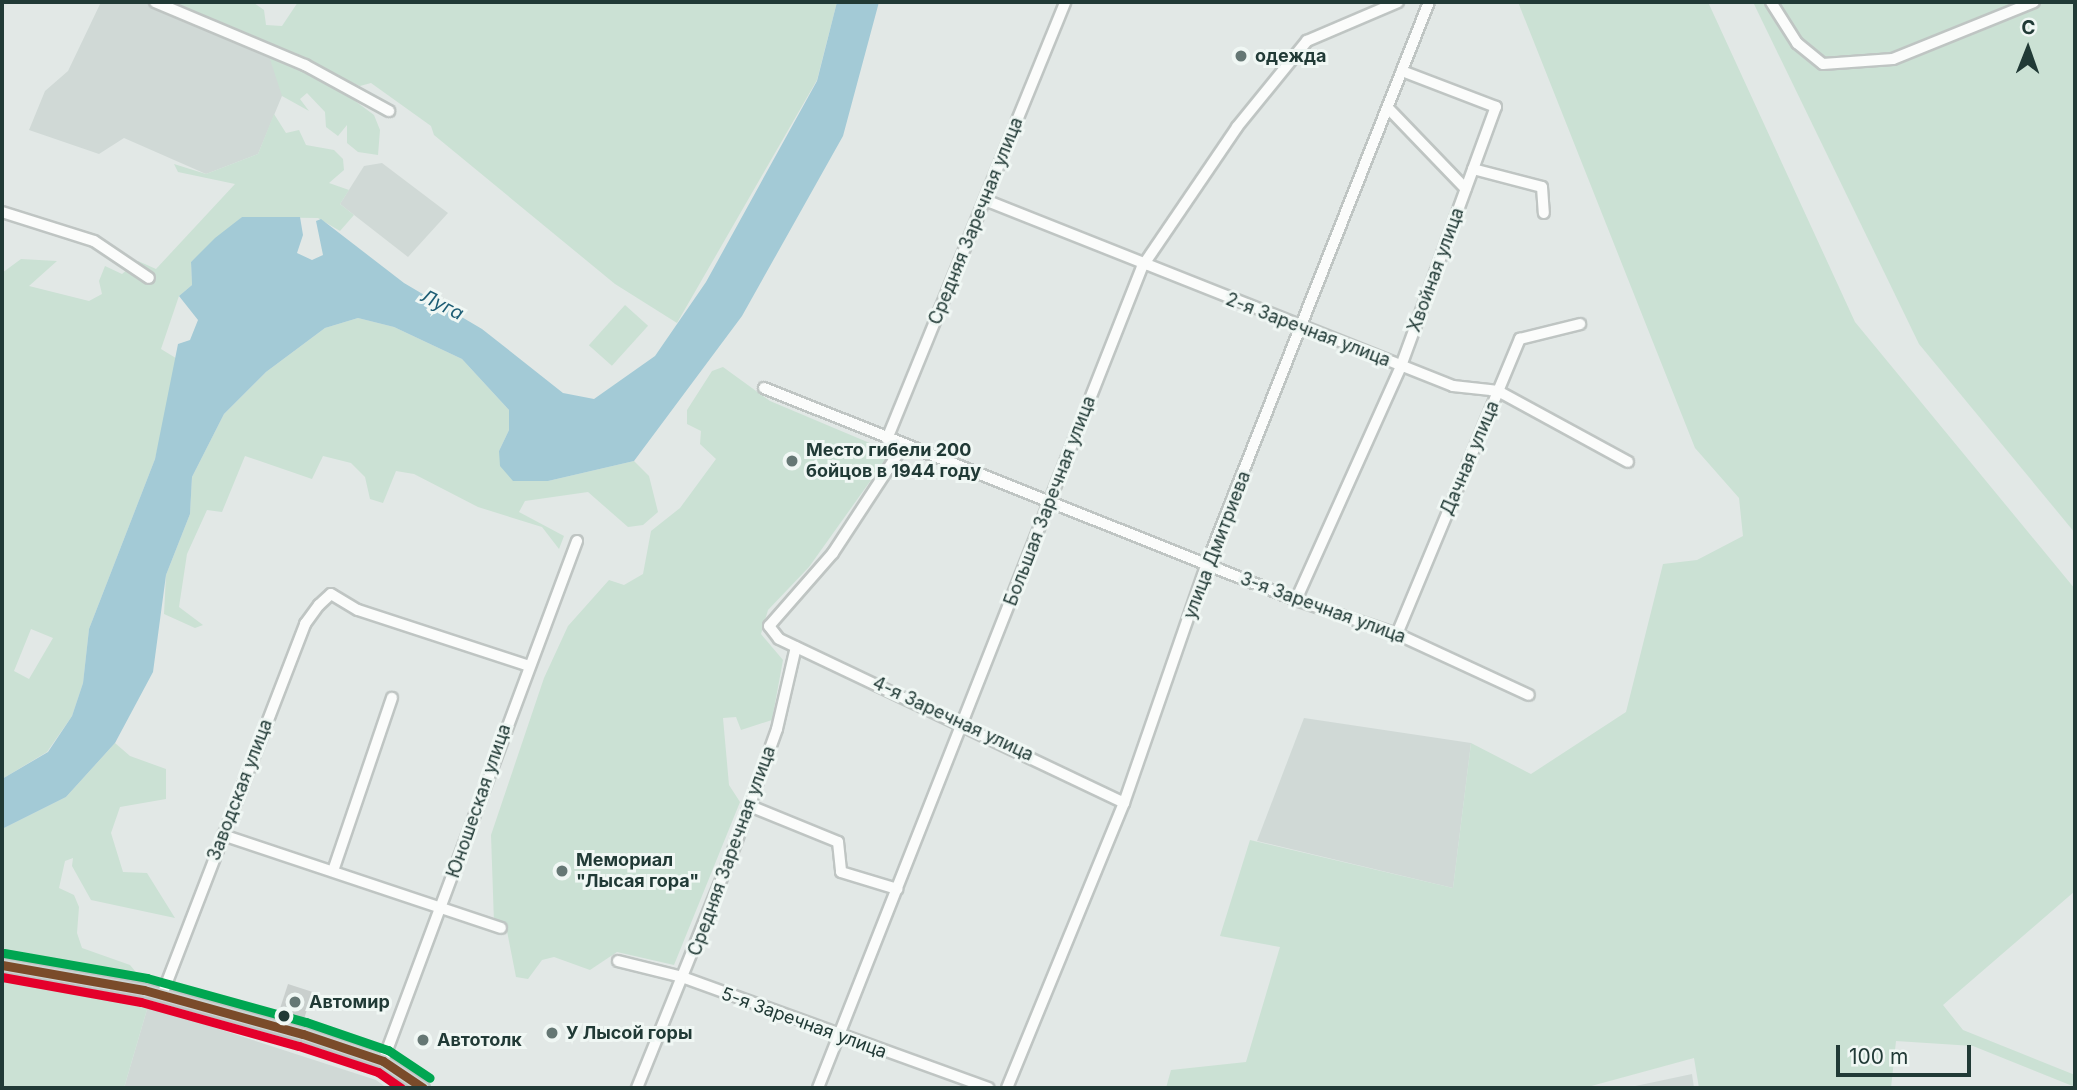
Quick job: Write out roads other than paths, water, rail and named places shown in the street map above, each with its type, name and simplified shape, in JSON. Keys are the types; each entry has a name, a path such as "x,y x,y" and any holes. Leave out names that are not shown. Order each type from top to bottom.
{"main road":[{"path":"2,965 162,995 383,1061 423,1088"}],"street":[{"path":"155,2 306,65 389,111"},
{"name":"Средняя Заречная улица","path":"887,439 1065,2"},
{"name":"Большая Заречная улица","path":"818,1088 1142,267 1237,127 1307,41 1398,2"},
{"name":"улица Дмитриева","path":"1007,1088 1124,803 1207,563 1304,325 1429,2"},
{"path":"1771,2 1797,43 1823,64 1893,59 2034,2"},
{"name":"Хвойная улица","path":"1296,600 1401,366 1496,107 1402,71"},
{"path":"1388,108 1466,188"},
{"path":"1473,169 1542,187 1544,213"},
{"name":"2-я Заречная улица","path":"985,200 1142,267 1304,325 1453,386 1498,391 1628,462"},
{"path":"2,212 94,241 149,278"},
{"name":"Дачная улица","path":"1397,634 1520,339 1580,324"},
{"name":"3-я Заречная улица","path":"764,388 903,446 1296,600 1397,634 1529,695"},
{"name":"4-я Заречная улица","path":"903,446 833,553 769,626 779,639 964,722 1124,803"},
{"name":"Юношеская улица","path":"383,1061 441,909 526,665 577,541"},
{"name":"Заводская улица","path":"162,995 304,624 331,594 358,610 526,665"},
{"name":"Средняя Заречная улица","path":"637,1088 750,806 777,729 796,647"},
{"path":"333,871 391,698"},
{"path":"750,806 838,842 841,872 897,889"},
{"path":"223,835 501,928"},
{"name":"5-я Заречная улица","path":"618,961 682,977 838,1037 989,1088"}],"water":[{"path":"837,2 879,2 843,136 742,316 634,461 548,481 513,481 500,466 499,451 509,430 509,410 462,359 394,327 358,318 325,328 266,372 224,414 192,477 190,514 166,575 153,672 115,743 66,797 2,829 2,779 48,752 72,716 83,683 89,629 155,459 178,344 190,340 198,320 179,296 192,285 191,262 215,238 242,217 300,217 303,235 297,253 312,260 323,255 316,221 321,219 404,283 482,329 563,393 594,399 655,356 706,282 817,81"}],"place":[{"name":"одежда","path":"1241,56"},
{"name":"Место гибели 200 бойцов в 1944 году","path":"792,461"},
{"name":"Мемориал \"Лысая гора\"","path":"562,871"},
{"name":"Автомир","path":"295,1002"},
{"name":"У Лысой горы","path":"552,1033"},
{"name":"Автотолк","path":"423,1040"}],"water label":[{"name":"Луга","path":"442,305"}]}
